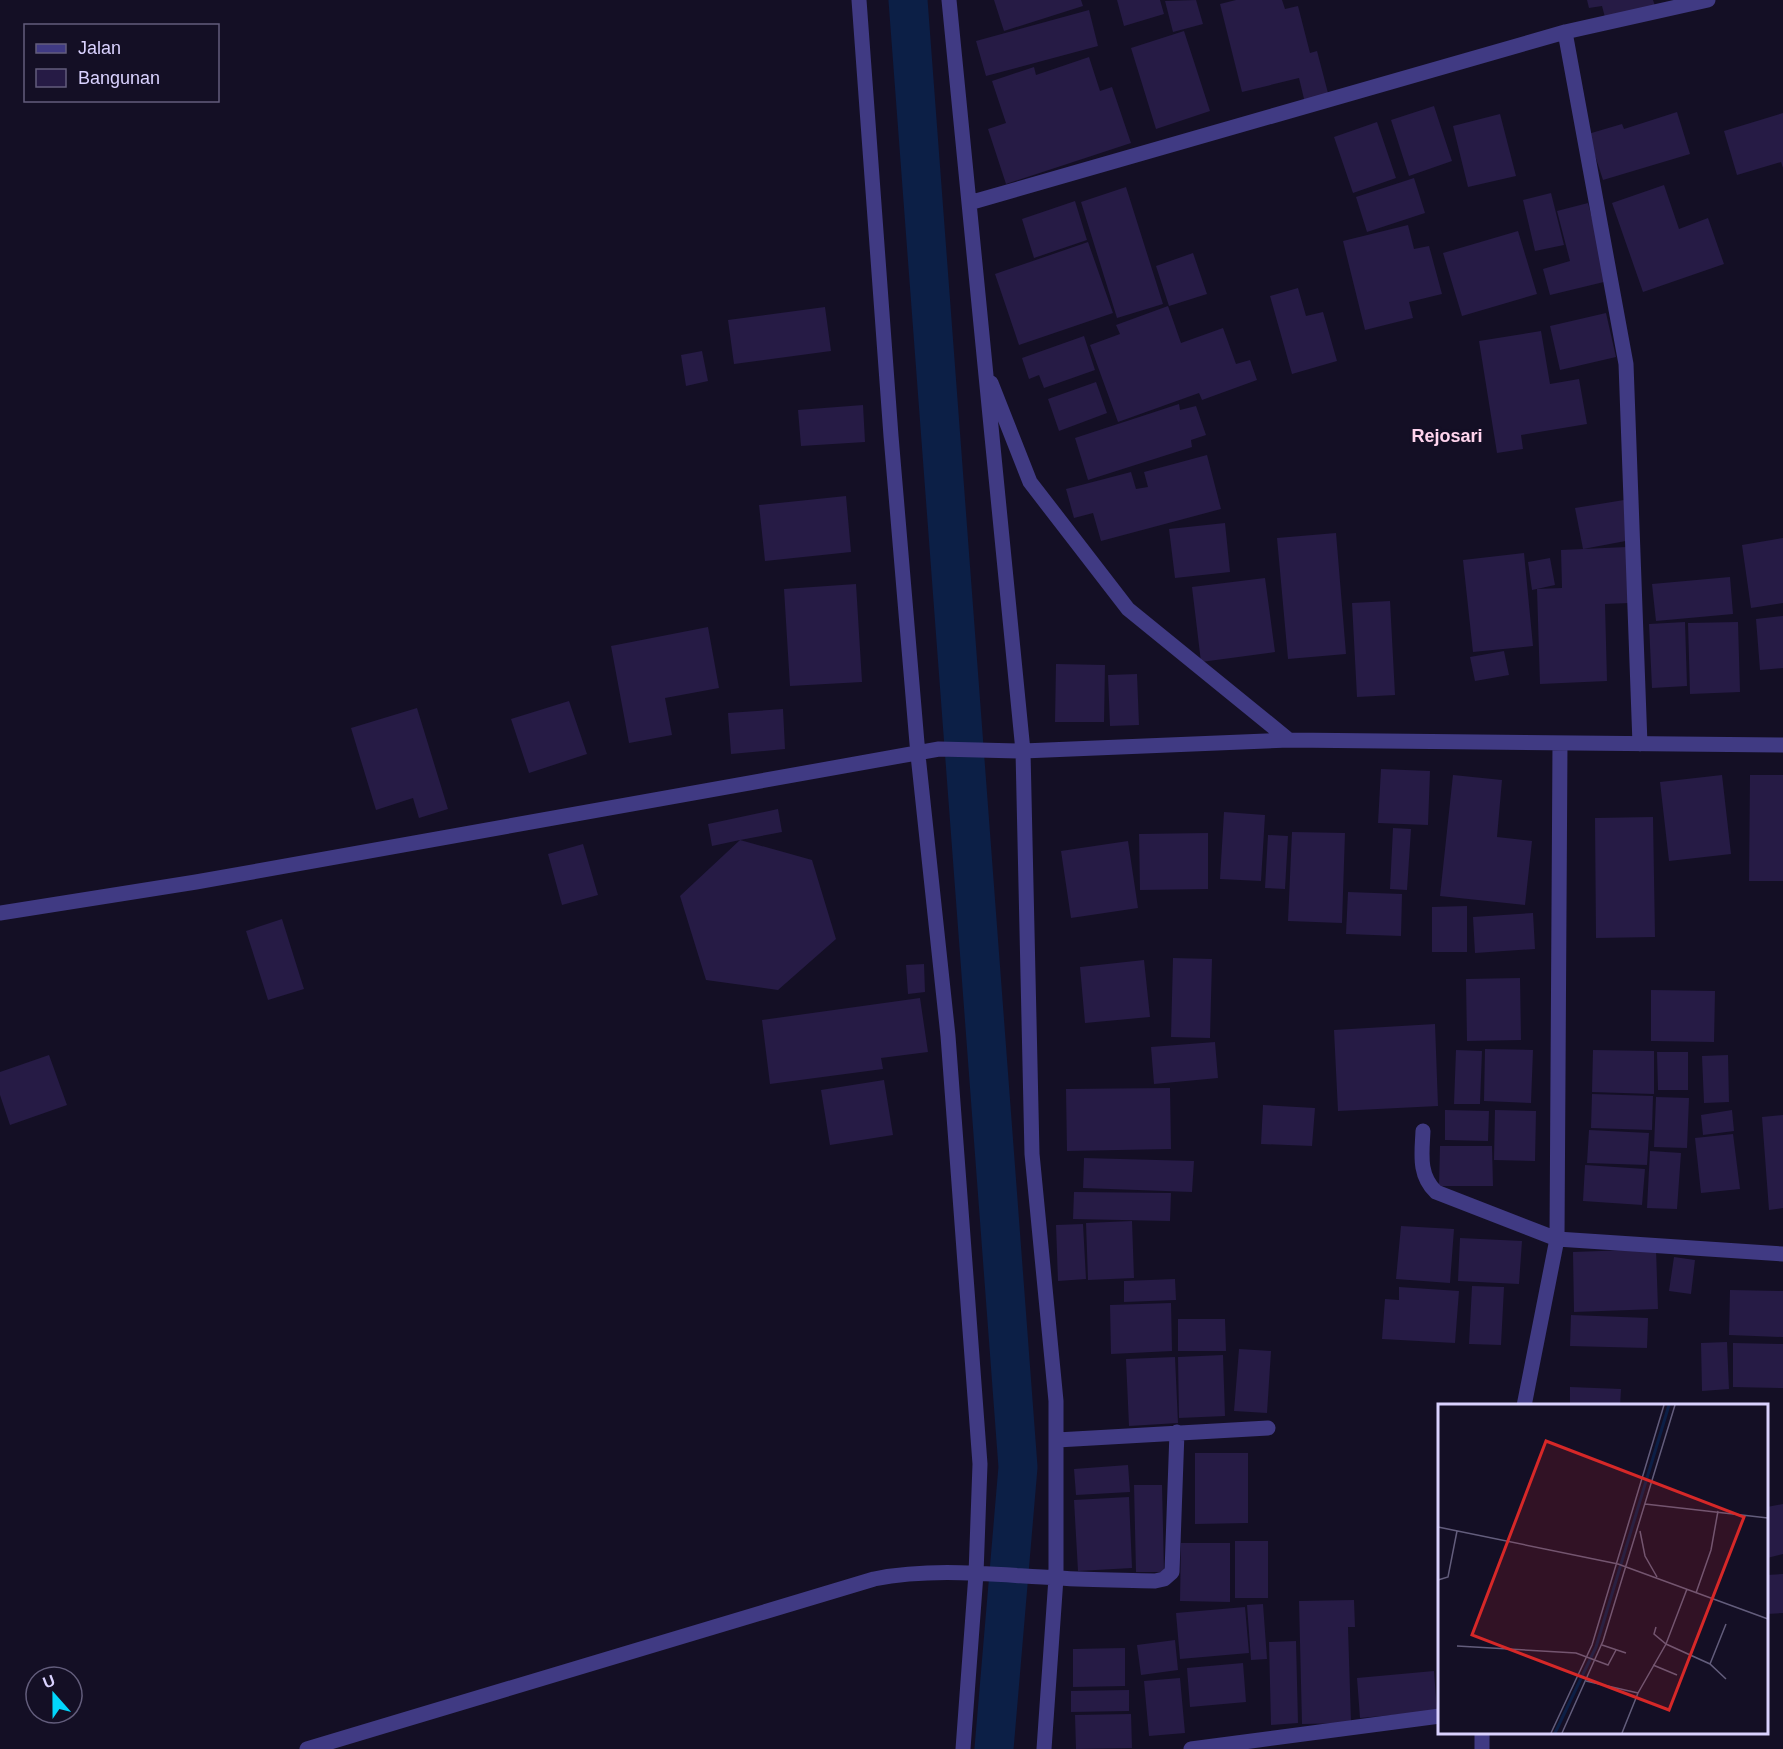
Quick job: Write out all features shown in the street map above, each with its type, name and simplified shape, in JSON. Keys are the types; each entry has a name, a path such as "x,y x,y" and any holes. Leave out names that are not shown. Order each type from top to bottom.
{"street":[{"path":"859,0 892,448 918,755 948,1036 980,1464 983,1574 963,1749"},
{"path":"950,0 1023,751 1032,1154 1056,1401 1057,1440 1056,1578 1044,1749"},
{"path":"969,203 1565,32 1708,0"},
{"path":"1565,32 1626,364 1640,744"},
{"path":"985,366 1030,482 1128,609 1289,740"},
{"path":"0,913 207,880 918,755 939,749 1023,751 1289,740 1783,745"},
{"path":"1524,1404 1557,1239 1560,743"},
{"path":"1423,1131 1422,1170 1430,1186 1436,1192 1557,1239 1783,1254"},
{"path":"1057,1440 1268,1428"},
{"path":"307,1749 874,1579 923,1571 1056,1578 1155,1581 1164,1579 1172,1572 1177,1432"},
{"path":"1191,1749 1438,1716"}],"building":[{"path":"994,0 1081,0 1083,6 1004,31"},
{"path":"1117,0 1160,0 1164,14 1124,26"},
{"path":"1196,0 1203,24 1173,32 1165,1"},
{"path":"1236,0 1282,0 1285,9 1298,6 1310,53 1317,51 1329,97 1305,103 1299,78 1242,92 1220,4"},
{"path":"1587,0 1653,0 1656,9 1606,21 1602,6 1589,8"},
{"path":"1089,10 1098,46 986,76 976,41"},
{"path":"1184,31 1210,111 1156,129 1131,48"},
{"path":"1089,57 1100,91 1112,87 1131,143 1006,184 988,129 1006,123 992,81 1034,67 1036,75"},
{"path":"1434,106 1452,161 1409,176 1391,120"},
{"path":"1677,112 1690,154 1603,180 1588,134 1622,124 1624,129"},
{"path":"1783,113 1783,168 1781,162 1737,175 1724,131"},
{"path":"1500,114 1516,176 1468,187 1453,126"},
{"path":"1377,122 1396,178 1353,193 1334,137"},
{"path":"1414,178 1425,213 1367,232 1356,197"},
{"path":"1664,185 1679,229 1708,218 1724,264 1643,292 1612,203"},
{"path":"1126,187 1163,304 1117,318 1081,202"},
{"path":"1551,193 1564,245 1535,251 1523,200"},
{"path":"1075,201 1087,240 1034,258 1022,219"},
{"path":"1588,203 1608,281 1550,295 1543,269 1570,261 1557,211"},
{"path":"1408,225 1414,249 1429,246 1442,294 1409,302 1413,318 1365,330 1343,241"},
{"path":"1518,231 1537,294 1462,316 1443,253"},
{"path":"1088,242 1113,313 1019,345 995,274"},
{"path":"1193,253 1207,294 1169,306 1156,266"},
{"path":"1298,288 1306,316 1323,312 1337,361 1292,374 1270,296"},
{"path":"1168,306 1181,343 1223,328 1236,364 1250,360 1257,380 1202,400 1199,393 1118,422 1090,345 1120,334 1116,325"},
{"path":"825,307 831,351 734,364 728,320"},
{"path":"1606,313 1616,357 1560,370 1550,326"},
{"path":"1541,331 1550,384 1579,379 1587,424 1521,435 1523,449 1497,453 1479,341"},
{"path":"1084,336 1095,370 1044,388 1039,375 1029,379 1022,358"},
{"path":"702,351 708,381 686,386 681,355"},
{"path":"1096,382 1107,413 1059,431 1048,399"},
{"path":"1179,404 1180,410 1196,406 1206,435 1191,440 1192,447 1088,480 1075,438"},
{"path":"863,405 865,442 801,446 798,410"},
{"path":"1207,455 1221,509 1101,541 1093,513 1074,518 1066,489 1131,472 1136,489 1148,487 1144,472"},
{"path":"846,496 851,552 765,561 759,505"},
{"path":"1624,500 1631,540 1583,549 1575,508"},
{"path":"1225,523 1230,572 1175,578 1169,529"},
{"path":"1336,533 1346,654 1288,659 1277,538"},
{"path":"1783,538 1783,603 1751,608 1742,545"},
{"path":"1627,547 1629,603 1605,604 1607,681 1540,684 1537,589 1562,588 1561,550"},
{"path":"1524,553 1533,646 1473,652 1463,560"},
{"path":"1550,558 1555,585 1532,590 1528,562"},
{"path":"1730,577 1733,614 1656,621 1652,584"},
{"path":"1265,578 1275,652 1201,662 1192,587"},
{"path":"856,584 862,682 790,686 784,589"},
{"path":"1390,601 1395,695 1357,697 1352,603"},
{"path":"1783,616 1783,668 1760,670 1756,619"},
{"path":"1685,622 1687,686 1652,688 1649,624"},
{"path":"1738,622 1740,692 1690,694 1688,623"},
{"path":"708,627 719,688 665,698 672,735 629,743 611,646"},
{"path":"1504,651 1509,675 1475,681 1470,657"},
{"path":"1056,664 1105,665 1104,722 1055,722"},
{"path":"1137,674 1139,725 1110,726 1108,675"},
{"path":"569,701 587,754 529,773 511,719"},
{"path":"417,708 448,809 419,818 413,798 376,810 351,728"},
{"path":"783,709 785,749 731,754 728,713"},
{"path":"1381,769 1430,771 1428,825 1378,823"},
{"path":"1453,775 1502,780 1497,837 1532,841 1525,905 1440,896"},
{"path":"1722,775 1731,854 1669,861 1660,782"},
{"path":"1750,775 1783,775 1783,881 1749,881"},
{"path":"778,809 782,832 712,846 708,824"},
{"path":"1224,812 1265,815 1261,881 1220,879"},
{"path":"1653,817 1655,937 1596,938 1595,818"},
{"path":"1393,828 1411,829 1407,890 1390,889"},
{"path":"1292,832 1345,833 1342,923 1288,921"},
{"path":"1208,833 1208,889 1140,890 1139,834"},
{"path":"1268,835 1288,836 1285,889 1265,888"},
{"path":"740,840 812,860 836,939 778,990 706,980 680,896"},
{"path":"1128,841 1138,908 1071,918 1061,851"},
{"path":"583,844 598,895 562,905 548,854"},
{"path":"1348,892 1402,894 1401,936 1346,934"},
{"path":"1467,906 1467,952 1432,952 1432,907"},
{"path":"1533,913 1535,949 1475,953 1473,917"},
{"path":"282,919 304,989 268,1000 246,931"},
{"path":"1173,958 1212,959 1210,1038 1171,1037"},
{"path":"1144,960 1150,1017 1085,1023 1080,967"},
{"path":"924,964 925,992 908,994 906,965"},
{"path":"1520,978 1521,1040 1467,1041 1466,979"},
{"path":"1651,990 1715,991 1714,1042 1651,1041"},
{"path":"920,998 928,1052 881,1058 883,1069 770,1084 762,1020"},
{"path":"1435,1024 1438,1106 1338,1111 1334,1030"},
{"path":"1215,1042 1218,1078 1154,1084 1151,1047"},
{"path":"1485,1049 1533,1050 1531,1103 1484,1101"},
{"path":"1456,1050 1482,1051 1480,1104 1454,1104"},
{"path":"1593,1050 1654,1051 1654,1094 1592,1092"},
{"path":"1657,1052 1688,1052 1688,1090 1658,1090"},
{"path":"49,1055 67,1105 10,1125 0,1095 0,1072"},
{"path":"1728,1055 1729,1102 1704,1103 1702,1056"},
{"path":"884,1080 893,1135 830,1145 821,1090"},
{"path":"1170,1088 1171,1149 1067,1151 1066,1089"},
{"path":"1592,1094 1653,1096 1652,1130 1591,1128"},
{"path":"1656,1097 1689,1098 1687,1148 1654,1147"},
{"path":"1263,1105 1315,1108 1312,1146 1261,1144"},
{"path":"1445,1110 1489,1111 1488,1141 1445,1140"},
{"path":"1495,1110 1536,1111 1535,1161 1494,1160"},
{"path":"1732,1110 1734,1131 1703,1135 1701,1115"},
{"path":"1783,1115 1783,1208 1769,1210 1762,1117"},
{"path":"1589,1130 1649,1133 1647,1165 1587,1163"},
{"path":"1733,1134 1740,1189 1701,1193 1695,1138"},
{"path":"1440,1146 1492,1146 1493,1186 1439,1186"},
{"path":"1650,1151 1681,1153 1677,1209 1647,1208"},
{"path":"1084,1158 1194,1161 1192,1192 1083,1188"},
{"path":"1585,1165 1645,1169 1642,1205 1583,1201"},
{"path":"1074,1192 1171,1193 1170,1221 1073,1219"},
{"path":"1132,1221 1134,1278 1088,1280 1086,1223"},
{"path":"1083,1224 1086,1279 1058,1281 1056,1225"},
{"path":"1401,1226 1454,1229 1450,1283 1396,1279"},
{"path":"1460,1238 1522,1241 1519,1284 1458,1281"},
{"path":"1656,1249 1658,1309 1574,1312 1573,1252"},
{"path":"1674,1257 1695,1260 1691,1294 1669,1291"},
{"path":"1175,1279 1176,1300 1124,1302 1124,1281"},
{"path":"1472,1286 1504,1287 1501,1345 1469,1344"},
{"path":"1399,1287 1459,1291 1455,1343 1382,1339 1385,1299 1399,1300"},
{"path":"1730,1290 1783,1291 1783,1337 1729,1335"},
{"path":"1171,1303 1172,1351 1111,1354 1110,1305"},
{"path":"1571,1315 1648,1318 1647,1348 1570,1346"},
{"path":"1178,1319 1225,1319 1226,1351 1178,1351"},
{"path":"1727,1342 1729,1389 1702,1391 1701,1343"},
{"path":"1733,1343 1783,1344 1783,1388 1733,1387"},
{"path":"1239,1349 1271,1351 1267,1413 1234,1411"},
{"path":"1223,1355 1225,1416 1179,1418 1178,1357"},
{"path":"1175,1357 1178,1423 1129,1426 1126,1359"},
{"path":"1570,1387 1621,1389 1620,1404 1570,1404"},
{"path":"1195,1453 1248,1453 1248,1523 1195,1524"},
{"path":"1128,1465 1130,1492 1076,1495 1074,1469"},
{"path":"1134,1485 1162,1485 1164,1572 1136,1572"},
{"path":"1129,1497 1132,1568 1078,1571 1074,1500"},
{"path":"1783,1504 1783,1554 1768,1558 1768,1507"},
{"path":"1235,1541 1268,1541 1268,1598 1235,1598"},
{"path":"1181,1543 1230,1543 1230,1602 1180,1601"},
{"path":"1783,1574 1783,1613 1768,1614 1768,1575"},
{"path":"1354,1600 1355,1627 1348,1627 1351,1723 1302,1724 1299,1601"},
{"path":"1263,1604 1267,1659 1251,1660 1247,1605"},
{"path":"1245,1607 1249,1653 1180,1659 1176,1613"},
{"path":"1175,1640 1178,1670 1141,1675 1137,1645"},
{"path":"1296,1641 1298,1723 1271,1725 1269,1642"},
{"path":"1125,1648 1125,1686 1073,1687 1073,1649"},
{"path":"1243,1663 1246,1702 1190,1707 1187,1668"},
{"path":"1434,1671 1437,1711 1360,1718 1357,1678"},
{"path":"1180,1678 1185,1733 1149,1736 1144,1681"},
{"path":"1129,1690 1129,1711 1071,1712 1071,1691"},
{"path":"1131,1714 1132,1748 1076,1749 1075,1715"}],"waterway":[{"path":"908,0 1018,1467 994,1749"}],"district":[{"name":"Rejosari","path":"1447,436"}]}
